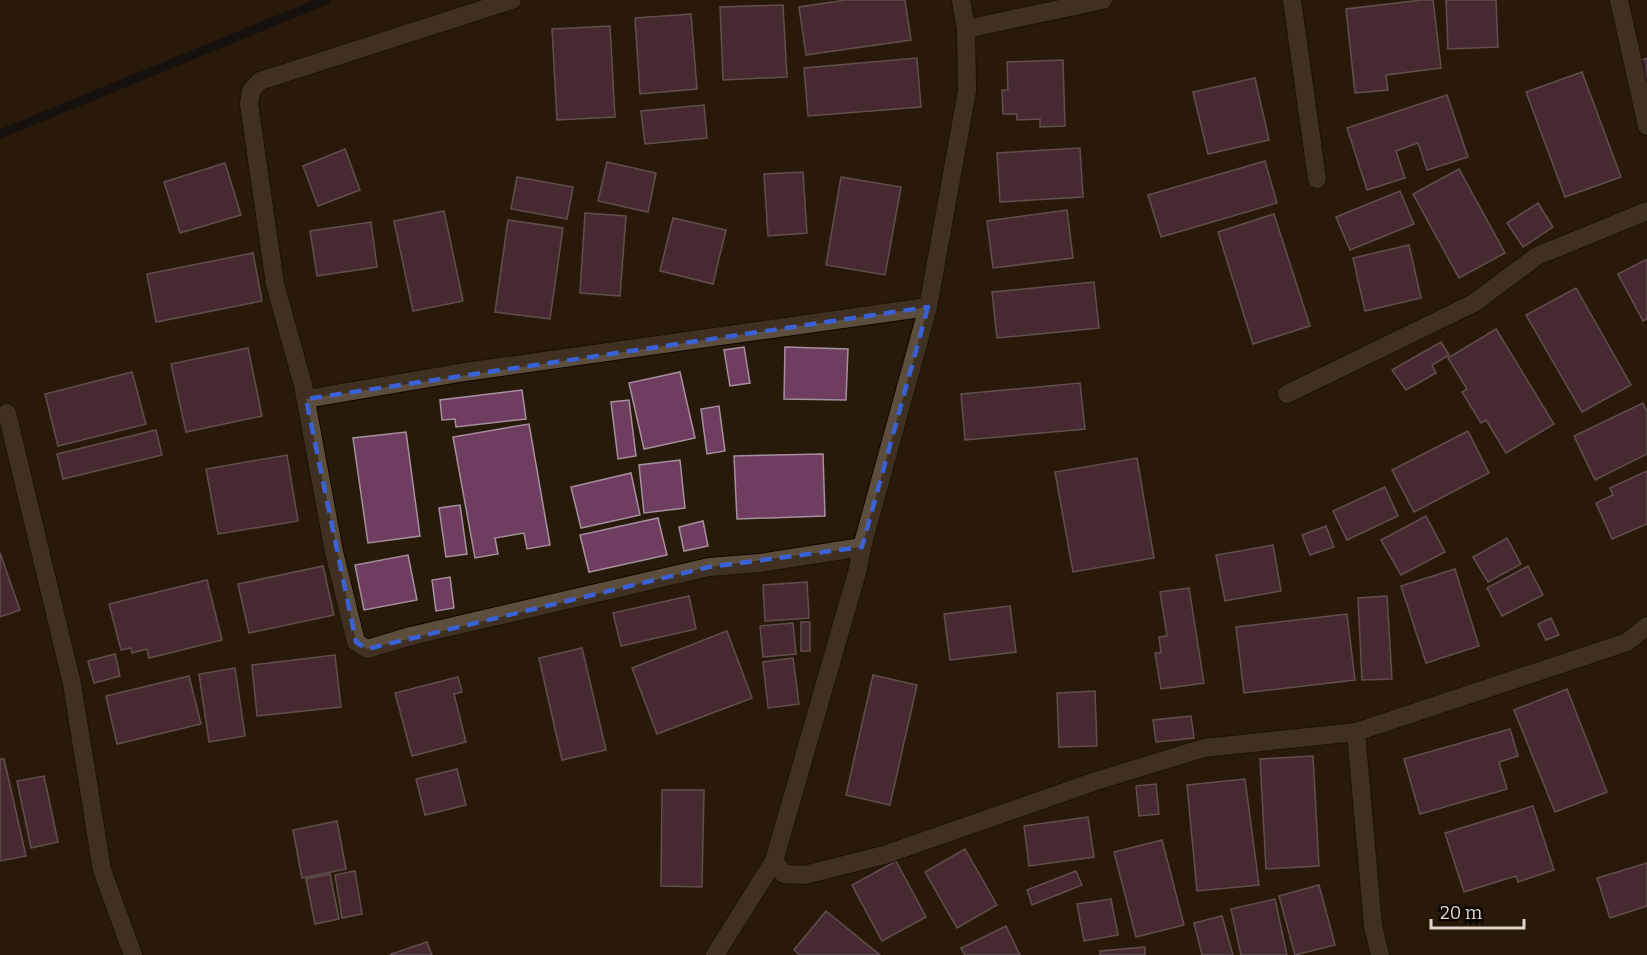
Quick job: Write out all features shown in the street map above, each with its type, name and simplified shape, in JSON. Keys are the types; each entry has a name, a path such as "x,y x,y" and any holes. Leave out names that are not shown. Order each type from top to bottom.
{"street":[{"path":"512,0 260,81 251,91 249,104 275,284 306,399 334,552 356,642 367,649 411,636 709,567 760,563 862,547"},
{"path":"715,955 774,861 858,569 862,547 928,307 967,91 966,29 961,0"},
{"path":"966,29 1103,0"},
{"path":"1292,0 1317,179"},
{"path":"1619,0 1647,126"},
{"path":"1287,394 1474,303 1537,256 1647,211"},
{"path":"306,399 465,372 928,307"},
{"path":"7,413 72,684 102,870 133,955"},
{"path":"774,861 784,874 805,875 884,855 1096,781 1203,748 1356,732 1627,642 1647,626"},
{"path":"1356,732 1373,926 1380,955"}],"highlighted area":[{"path":"928,307 862,547 709,567 367,649 356,642 306,399"}],"building":[{"path":"846,0 905,0 911,40 806,55 799,7"},
{"path":"1433,0 1441,68 1386,75 1388,90 1355,93 1346,9"},
{"path":"1446,0 1496,0 1498,47 1448,49"},
{"path":"783,5 787,77 723,80 720,7"},
{"path":"691,14 697,89 640,94 635,18"},
{"path":"610,26 615,117 557,120 552,29"},
{"path":"917,58 921,107 808,116 804,68"},
{"path":"1647,58 1647,84 1639,61"},
{"path":"1063,60 1065,126 1040,127 1040,119 1017,120 1017,114 1003,114 1002,90 1008,90 1007,62"},
{"path":"1582,72 1621,177 1565,197 1526,92"},
{"path":"1255,78 1269,140 1208,154 1193,92"},
{"path":"1447,95 1468,157 1427,170 1418,143 1396,151 1405,178 1367,190 1347,128"},
{"path":"704,105 707,138 645,144 641,111"},
{"path":"1080,148 1083,197 1000,202 997,153"},
{"path":"345,149 360,190 318,206 303,166"},
{"path":"1265,161 1277,203 1161,237 1148,195"},
{"path":"607,162 656,173 648,212 598,201"},
{"path":"225,163 241,215 180,233 164,182"},
{"path":"1459,169 1505,253 1459,278 1413,194"},
{"path":"803,172 807,233 768,236 764,174"},
{"path":"517,177 573,187 567,219 511,209"},
{"path":"841,177 901,187 885,275 826,265"},
{"path":"1400,191 1414,224 1350,250 1336,217"},
{"path":"1538,203 1553,227 1523,247 1507,223"},
{"path":"1067,210 1073,258 993,268 987,221"},
{"path":"444,211 463,301 413,311 394,221"},
{"path":"585,213 626,216 620,296 580,293"},
{"path":"1274,214 1310,326 1253,344 1218,232"},
{"path":"673,218 726,230 713,284 660,271"},
{"path":"508,220 563,228 550,319 495,312"},
{"path":"371,222 377,267 317,276 310,231"},
{"path":"1409,245 1421,298 1365,311 1353,258"},
{"path":"253,253 262,301 156,322 147,274"},
{"path":"1647,259 1647,319 1643,321 1618,274"},
{"path":"1094,282 1099,328 997,338 992,292"},
{"path":"1576,288 1631,385 1582,412 1526,315"},
{"path":"1496,329 1554,424 1506,453 1486,420 1481,423 1462,392 1467,389 1448,358"},
{"path":"1441,342 1449,355 1432,365 1436,373 1406,390 1392,370"},
{"path":"744,347 750,383 730,386 724,350"},
{"path":"785,347 848,349 846,400 784,399"},
{"path":"248,348 262,416 186,432 171,364"},
{"path":"132,372 146,424 58,446 45,394"},
{"path":"680,372 695,438 644,449 629,383"},
{"path":"1080,383 1085,429 965,440 961,394"},
{"path":"522,390 526,419 456,427 455,419 442,420 440,400"},
{"path":"629,400 636,456 618,459 611,402"},
{"path":"1643,403 1647,412 1647,454 1595,480 1574,436"},
{"path":"719,406 725,451 707,454 701,409"},
{"path":"529,424 550,545 527,549 524,533 495,538 498,554 475,558 453,437"},
{"path":"156,430 162,455 63,479 57,454"},
{"path":"1468,431 1489,473 1414,512 1392,470"},
{"path":"406,432 420,536 368,543 353,438"},
{"path":"823,454 825,516 737,519 734,456"},
{"path":"287,455 298,521 218,534 206,469"},
{"path":"1137,458 1154,558 1073,572 1055,472"},
{"path":"680,460 685,508 644,513 639,465"},
{"path":"1647,471 1647,524 1612,539 1596,503 1613,495 1610,488"},
{"path":"631,473 640,515 581,528 571,487"},
{"path":"1385,487 1398,516 1347,540 1333,511"},
{"path":"460,505 467,554 446,557 439,508"},
{"path":"1426,516 1445,552 1401,575 1381,540"},
{"path":"658,518 667,555 589,572 580,535"},
{"path":"703,521 708,546 684,551 679,527"},
{"path":"1326,526 1334,547 1310,555 1302,535"},
{"path":"1507,538 1521,564 1488,582 1473,557"},
{"path":"1273,545 1281,591 1225,601 1216,555"},
{"path":"0,553 20,610 0,617"},
{"path":"408,555 417,600 364,610 355,565"},
{"path":"323,566 334,615 249,633 238,584"},
{"path":"1528,566 1543,595 1502,616 1487,588"},
{"path":"1455,569 1479,646 1426,663 1401,586"},
{"path":"450,577 454,608 436,611 432,580"},
{"path":"207,580 222,640 149,658 147,649 132,653 131,648 121,650 109,604"},
{"path":"807,582 809,618 765,621 763,585"},
{"path":"1189,588 1204,683 1161,689 1155,653 1161,653 1159,637 1167,636 1160,592"},
{"path":"689,596 696,629 621,646 613,613"},
{"path":"1387,596 1392,679 1362,680 1358,598"},
{"path":"1010,606 1016,652 950,660 944,614"},
{"path":"1347,614 1355,680 1244,693 1236,627"},
{"path":"1551,618 1559,635 1546,640 1538,624"},
{"path":"801,622 810,622 810,651 801,651"},
{"path":"793,623 796,654 763,657 760,626"},
{"path":"727,631 752,698 657,734 632,668"},
{"path":"582,648 606,750 562,760 539,658"},
{"path":"115,654 120,676 94,683 88,661"},
{"path":"335,655 341,707 257,716 252,665"},
{"path":"793,658 799,704 768,708 763,662"},
{"path":"235,668 245,736 209,742 199,674"},
{"path":"873,675 917,685 890,805 846,795"},
{"path":"189,676 201,724 117,744 106,696"},
{"path":"458,677 462,692 454,694 466,742 412,756 395,693"},
{"path":"1567,689 1607,792 1555,812 1514,710"},
{"path":"1095,691 1097,746 1059,747 1057,693"},
{"path":"1191,716 1194,738 1156,742 1153,720"},
{"path":"1510,729 1518,756 1499,762 1507,789 1420,814 1404,759"},
{"path":"1313,756 1319,866 1266,869 1260,759"},
{"path":"0,759 4,759 26,856 0,861"},
{"path":"457,769 466,805 425,815 416,779"},
{"path":"44,776 58,842 31,848 17,781"},
{"path":"1245,779 1259,885 1197,891 1187,785"},
{"path":"1156,784 1159,814 1139,816 1136,786"},
{"path":"662,790 704,790 702,887 661,886"},
{"path":"1533,806 1554,870 1518,882 1516,876 1464,892 1445,833"},
{"path":"1088,817 1094,857 1029,866 1024,826"},
{"path":"337,821 346,869 302,878 293,830"},
{"path":"1162,840 1184,925 1136,937 1114,852"},
{"path":"965,849 997,905 957,928 925,872"},
{"path":"896,861 926,917 882,941 852,885"},
{"path":"1647,863 1647,906 1610,918 1597,878"},
{"path":"355,871 362,914 342,918 335,875"},
{"path":"1076,871 1082,885 1032,905 1027,890"},
{"path":"330,874 339,919 315,924 306,879"},
{"path":"1319,885 1335,945 1295,955 1279,896"},
{"path":"1111,899 1118,935 1084,941 1077,904"},
{"path":"1275,899 1287,955 1241,955 1231,909"},
{"path":"826,911 880,955 800,955 794,950"},
{"path":"1222,916 1233,955 1202,955 1194,923"},
{"path":"1006,926 1020,955 965,955 961,948"},
{"path":"427,942 432,955 391,954"},
{"path":"1145,947 1145,955 1100,955 1100,951"}],"waterway":[{"path":"0,134 326,0"}]}
